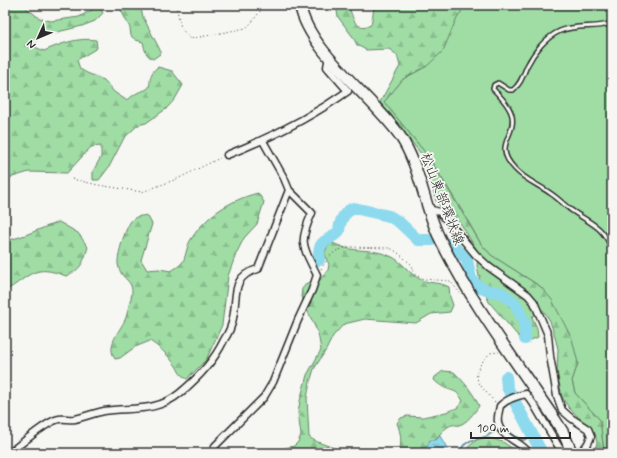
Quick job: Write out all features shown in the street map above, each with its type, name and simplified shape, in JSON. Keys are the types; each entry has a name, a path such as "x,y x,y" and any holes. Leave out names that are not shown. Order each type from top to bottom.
{"main road":[{"name":"松山東部環状線","path":"300,5 309,30 329,56 400,136 410,154 439,236 466,287 554,418 571,453"}],"street":[{"path":"227,155 263,141 322,110 348,91 328,66 329,56"},
{"path":"213,453 215,446 264,397 273,382 317,275 303,244 305,230 312,213 289,190 284,178 263,141"},
{"path":"9,453 48,424 59,419 72,420 104,411 147,408 178,395 191,383 215,355 224,340 233,318 234,298 239,282 249,271 258,269 289,190"},
{"path":"428,208 440,212 476,255 489,267 528,295 534,302 548,335 557,396 562,410 588,430 591,436 589,444 577,453"},
{"path":"529,453 526,449 502,431 498,423 500,406 506,400 518,395 526,394 533,402 560,449 571,453"}],"lane":[{"path":"612,23 605,26 575,27 555,33 543,43 536,52 527,66 518,86 513,90 509,90 498,83 494,85 493,89 509,107 512,115 512,124 504,149 507,159 515,169 531,182 550,192 570,210 594,223 604,233 612,249"}],"path":[{"path":"176,5 181,28 190,39 246,28 265,5"},
{"path":"72,179 142,192 177,179 203,165 227,155"},
{"path":"317,275 328,258 336,251 347,247 390,248 412,265 415,275 424,279 450,281 460,293"},
{"path":"496,352 490,353 485,359 477,370 476,378 485,391 500,406"}],"green space":[{"path":"5,5 23,5 39,18 51,21 79,17 99,6 103,13 95,21 82,26 37,37 35,47 44,51 76,40 96,40 97,48 77,60 80,69 104,80 114,92 126,100 149,87 152,73 158,67 172,71 183,85 175,99 166,109 146,123 138,125 124,138 109,167 99,180 93,180 93,171 101,157 101,146 91,147 67,173 29,172 9,178 5,185"},
{"path":"125,5 140,5 143,17 160,50 160,54 153,59 147,54 143,42 136,40 131,36 130,28 121,10 121,8"},
{"path":"336,5 348,5 357,25 365,26 371,25 374,8 381,5 465,5 455,22 443,51 427,66 403,79 384,102 428,156 481,244 491,255 541,287 552,300 572,339 578,363 572,381 575,393 600,420 604,453 593,453 597,443 595,433 569,408 562,397 557,373 558,349 550,321 543,310 536,313 532,317 537,328 538,337 531,340 518,336 489,302 480,281 477,266 478,252 461,224 443,210 436,201 425,159 380,102 400,66 397,55 389,49 366,50 357,45 338,17"},
{"path":"465,5 612,5 612,453 604,453 600,420 575,393 572,381 578,363 541,287 491,255 481,244 428,156 384,102 403,79 427,66"},
{"path":"258,193 264,202 257,224 244,238 236,254 228,276 222,325 206,360 187,379 180,373 165,353 150,341 135,347 120,358 115,359 112,349 114,339 125,320 132,296 131,285 122,275 118,264 122,240 130,222 136,217 147,215 152,224 141,260 147,270 159,269 171,271 183,262 190,241 203,224 219,210 238,200"},
{"path":"59,222 78,233 88,247 79,268 66,276 55,272 39,271 27,276 5,291 5,241 26,235"},
{"path":"332,243 350,249 385,254 395,258 417,278 449,287 453,305 450,312 431,314 416,323 365,319 344,324 333,336 314,369 307,398 309,437 344,453 276,453 285,448 294,446 298,442 301,435 298,413 300,401 307,375 321,350 318,333 301,297 302,289 307,283 320,280 328,270 329,264 324,255 327,247"},
{"path":"443,371 454,372 474,396 479,406 465,422 459,425 449,426 432,444 421,448 422,453 399,453 401,438 397,423 401,418 407,416 423,417 446,412 457,408 463,401 457,393 434,380 435,377"},
{"path":"489,438 503,442 519,453 461,453 478,439"}],"water":[{"path":"440,436 450,453 422,453 421,448 427,447 430,440 436,440"}],"waterway":[{"path":"319,260 319,253 322,244 339,231 343,217 347,212 354,208 389,216 399,222 418,240 433,240"},
{"path":"450,243 467,260 471,279 479,287 502,293 515,303 525,324 525,339"},
{"path":"506,377 507,387 542,453"},
{"path":"459,453 464,445 470,441 485,437 497,430"},
{"path":"507,430 523,440 533,436"}]}
